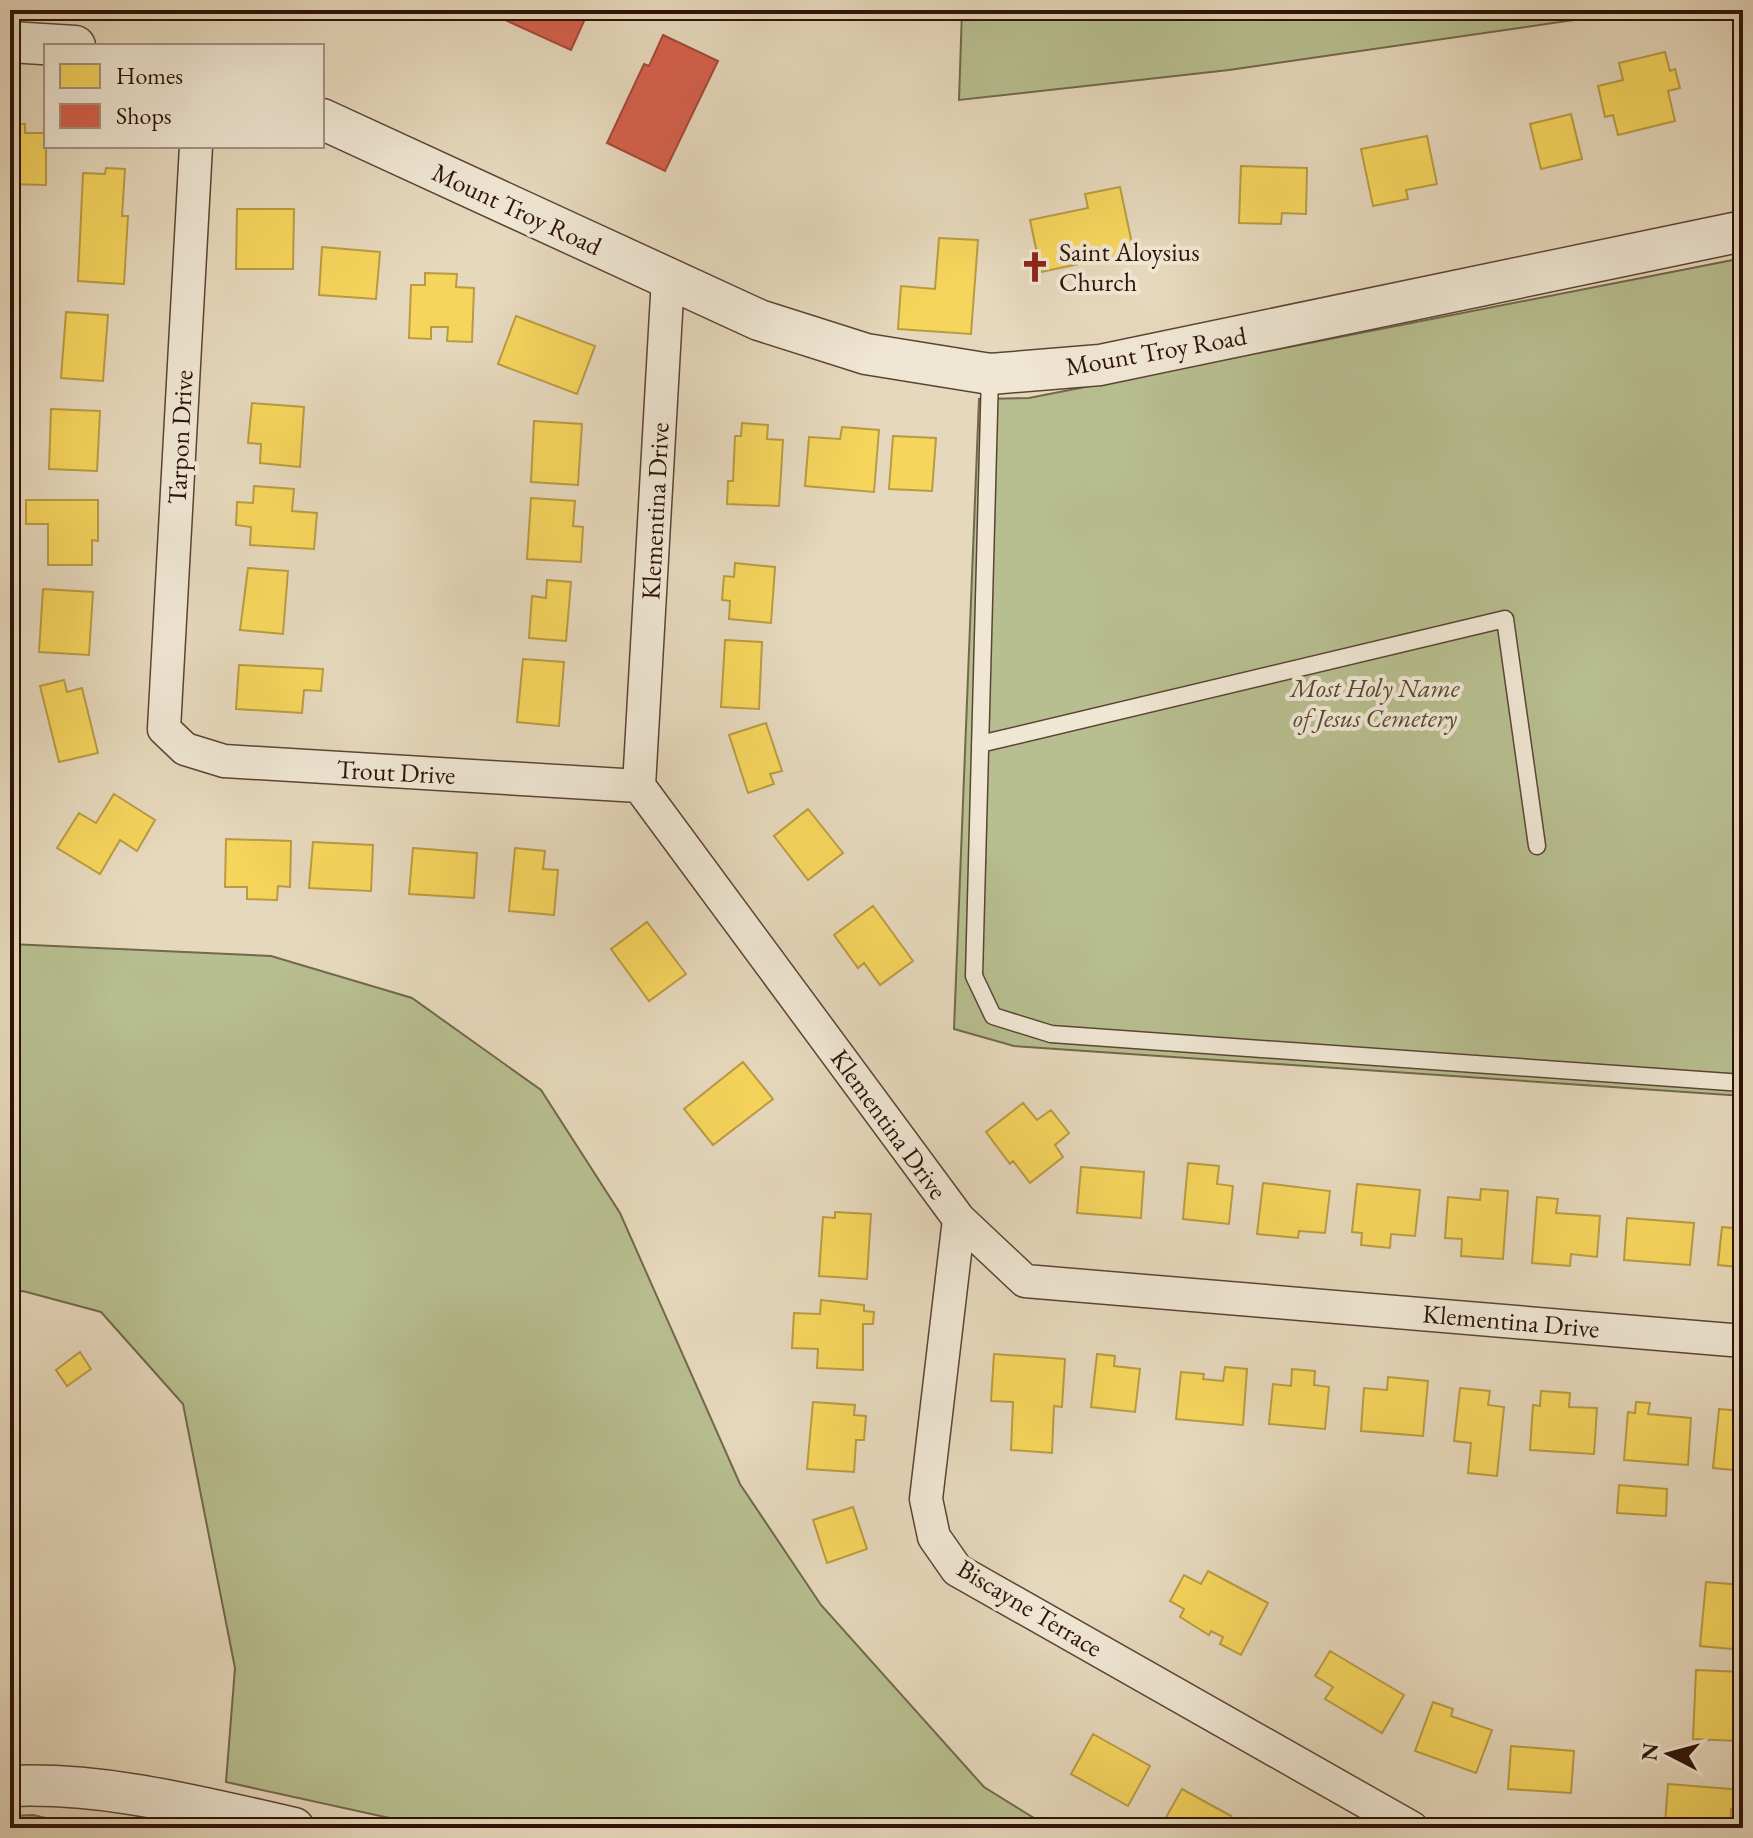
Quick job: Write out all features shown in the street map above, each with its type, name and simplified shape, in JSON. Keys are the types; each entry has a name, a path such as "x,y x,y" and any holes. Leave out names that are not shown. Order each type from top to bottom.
{"street":[{"path":"10,42 44,44"},
{"name":"Mount Troy Road","path":"324,120 759,320 866,354 990,374 1100,365 1743,231"},
{"name":"Tarpon Drive","path":"164,729 196,148"},
{"name":"Klementina Drive","path":"668,278 639,786 959,1219 1025,1281 1743,1341"},
{"name":"Trout Drive","path":"164,729 185,749 224,761 639,786"},
{"name":"Biscayne Terrace","path":"959,1219 926,1499 934,1537 957,1570 1412,1828"},
{"path":"10,1786 87,1787 155,1797 294,1828"}],"lane":[{"path":"990,374 974,976 993,1016 1051,1034 1743,1083"},
{"path":"980,744 1505,619 1537,846"}],"green space":[{"path":"962,10 1643,10 1229,70 959,100"},
{"name":"Most Holy Name of Jesus Cemetery","path":"1743,258 1743,1096 1014,1046 954,1029 979,399 1029,398"},
{"path":"10,944 271,956 412,998 541,1090 620,1213 740,1484 821,1605 984,1787 1050,1828 435,1828 226,1782 235,1668 183,1404 101,1312 23,1291 10,1292"},
{"path":"33,1815 88,1828 10,1828 10,1816"}],"building: Homes":[{"path":"1665,52 1670,71 1675,69 1680,88 1668,91 1675,121 1618,135 1613,115 1605,117 1598,86 1623,80 1619,63"},
{"path":"1571,114 1582,159 1541,169 1530,124"},
{"path":"10,124 25,124 25,133 44,133 46,185 10,184"},
{"path":"1427,136 1437,184 1406,190 1408,199 1373,206 1361,149"},
{"path":"1241,166 1307,168 1306,214 1282,213 1281,224 1239,223"},
{"path":"106,168 125,169 122,216 128,216 124,284 78,281 83,173 105,174"},
{"path":"1120,187 1135,258 1113,262 1112,257 1041,272 1030,220 1088,208 1085,194"},
{"path":"237,209 294,209 293,269 236,269"},
{"path":"939,238 978,240 971,334 898,329 901,286 935,289"},
{"path":"322,247 380,252 376,299 319,295"},
{"path":"425,273 457,274 456,287 474,288 472,342 447,341 448,327 431,327 431,339 409,338 411,285 425,285"},
{"path":"66,312 108,315 103,381 61,378"},
{"path":"516,316 595,346 577,394 498,364"},
{"path":"252,403 304,407 300,467 260,463 261,444 248,443"},
{"path":"51,409 100,411 97,471 49,469"},
{"path":"534,421 582,424 578,485 531,482"},
{"path":"742,423 768,425 767,439 783,440 779,506 727,504 728,481 733,481 735,436 741,436"},
{"path":"842,427 879,430 874,492 805,486 809,437 840,439"},
{"path":"893,436 936,438 932,491 889,489"},
{"path":"254,486 294,489 292,511 317,513 314,549 250,545 251,527 236,525 237,502 253,503"},
{"path":"531,498 575,501 573,526 583,527 581,562 527,559"},
{"path":"26,500 98,500 98,541 92,540 92,565 48,565 48,524 26,524"},
{"path":"735,563 775,567 771,623 729,619 730,601 722,600 724,576 734,577"},
{"path":"248,568 288,571 283,634 240,630"},
{"path":"547,580 571,582 566,641 529,638 532,596 546,598"},
{"path":"43,589 93,592 89,655 39,652"},
{"path":"725,640 762,642 759,709 721,707"},
{"path":"523,659 564,662 559,726 517,722"},
{"path":"239,665 323,669 321,691 304,690 302,713 236,709"},
{"path":"64,680 67,692 82,688 98,753 59,762 40,686"},
{"path":"766,723 782,771 770,774 774,784 748,793 729,735"},
{"path":"114,794 155,820 137,851 120,840 100,874 57,848 79,813 96,823"},
{"path":"808,809 843,853 808,880 774,836"},
{"path":"226,839 291,841 290,887 278,886 277,900 247,899 247,887 225,887"},
{"path":"313,842 373,845 371,891 309,888"},
{"path":"413,848 477,853 474,898 409,894"},
{"path":"515,848 545,851 543,869 558,870 554,915 509,911"},
{"path":"873,906 913,961 880,985 864,963 858,968 834,935"},
{"path":"647,922 686,974 649,1001 611,949"},
{"path":"743,1062 773,1099 713,1145 684,1109"},
{"path":"1023,1103 1037,1120 1051,1110 1069,1133 1055,1145 1063,1157 1030,1183 1013,1161 1010,1164 986,1132"},
{"path":"1188,1163 1219,1166 1217,1184 1233,1186 1229,1224 1183,1219"},
{"path":"1081,1167 1144,1172 1141,1218 1077,1213"},
{"path":"1263,1183 1330,1191 1325,1233 1299,1231 1298,1238 1257,1234"},
{"path":"1357,1184 1420,1190 1415,1236 1391,1234 1390,1248 1361,1245 1362,1233 1352,1232"},
{"path":"1481,1189 1508,1191 1503,1259 1461,1256 1462,1239 1445,1238 1448,1197 1480,1200"},
{"path":"1537,1197 1558,1199 1556,1213 1600,1216 1597,1257 1571,1254 1570,1266 1532,1263"},
{"path":"835,1212 871,1214 867,1279 819,1276 823,1217 835,1218"},
{"path":"1627,1218 1694,1223 1690,1265 1624,1260"},
{"path":"1722,1227 1743,1229 1743,1275 1736,1274 1738,1267 1718,1265"},
{"path":"821,1300 864,1305 864,1311 874,1312 873,1324 863,1324 863,1370 817,1368 818,1349 792,1348 794,1313 820,1314"},
{"path":"80,1352 91,1369 67,1386 56,1370"},
{"path":"994,1354 1065,1359 1062,1407 1054,1406 1052,1453 1011,1450 1013,1402 991,1401"},
{"path":"1097,1354 1115,1356 1114,1366 1140,1369 1135,1412 1091,1407"},
{"path":"1225,1367 1247,1369 1243,1425 1176,1419 1181,1372 1204,1374 1203,1379 1223,1381"},
{"path":"1292,1369 1315,1371 1314,1385 1329,1387 1325,1429 1269,1424 1273,1384 1291,1386"},
{"path":"1388,1377 1428,1381 1423,1436 1361,1431 1364,1388 1387,1390"},
{"path":"1460,1388 1490,1391 1488,1405 1504,1407 1497,1476 1468,1473 1471,1443 1454,1441"},
{"path":"1541,1391 1570,1393 1569,1407 1597,1408 1594,1454 1530,1450 1533,1405 1540,1406"},
{"path":"813,1402 855,1405 854,1415 866,1416 864,1440 856,1440 854,1472 807,1469"},
{"path":"1636,1402 1650,1403 1648,1414 1691,1418 1688,1465 1624,1460 1628,1412 1635,1413"},
{"path":"1719,1409 1743,1411 1743,1471 1713,1468"},
{"path":"1619,1485 1667,1489 1666,1516 1617,1513"},
{"path":"853,1507 867,1549 827,1563 813,1520"},
{"path":"1208,1571 1268,1603 1241,1655 1220,1644 1223,1637 1211,1631 1209,1635 1180,1617 1184,1609 1170,1601 1184,1575 1201,1584"},
{"path":"1706,1582 1743,1585 1743,1650 1700,1646"},
{"path":"1330,1651 1404,1695 1382,1733 1325,1699 1333,1687 1315,1676"},
{"path":"1696,1670 1742,1672 1739,1741 1693,1739"},
{"path":"1433,1702 1453,1709 1451,1716 1492,1730 1476,1773 1415,1751"},
{"path":"1093,1734 1150,1766 1128,1806 1071,1774"},
{"path":"1511,1746 1574,1751 1571,1793 1508,1789"},
{"path":"1668,1784 1743,1790 1743,1810 1731,1809 1730,1828 1665,1825"},
{"path":"1182,1789 1231,1816 1224,1828 1160,1828"}],"building: Shops":[{"path":"483,10 589,10 571,50"},
{"path":"663,35 718,61 665,171 607,143 644,64 649,66"}],"place":[{"name":"Saint Aloysius Church","path":"1035,267"}]}
